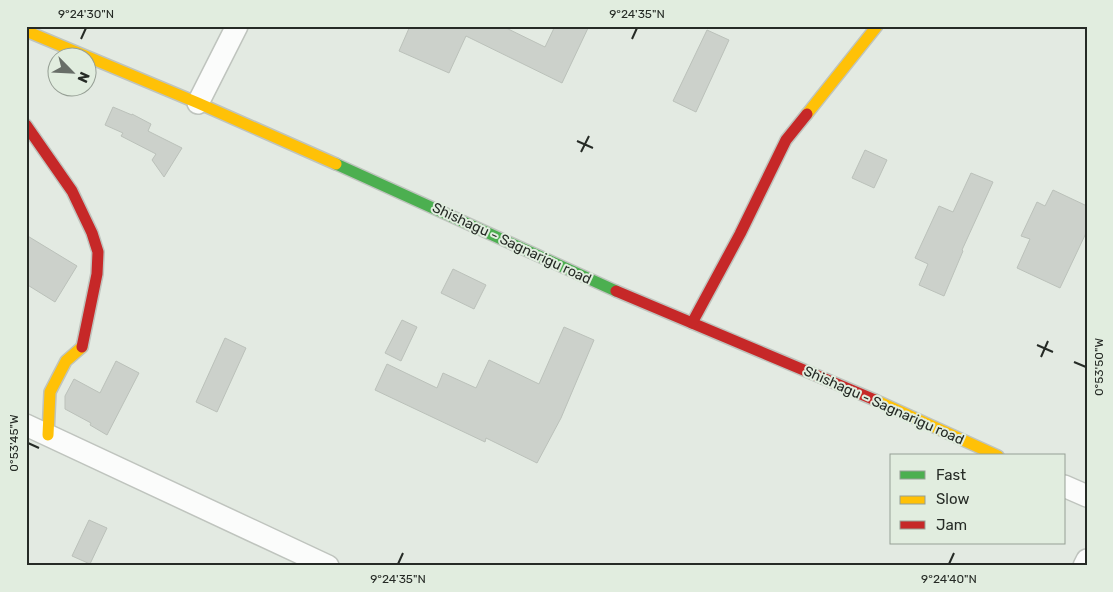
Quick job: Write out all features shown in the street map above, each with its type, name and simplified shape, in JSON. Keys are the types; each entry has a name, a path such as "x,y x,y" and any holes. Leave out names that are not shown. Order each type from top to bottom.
{"street":[{"path":"198,103 237,26"},
{"path":"692,323 740,234 786,140 877,26"},
{"name":"Shishagu - Sagnarigu road","path":"26,31 198,103 392,188 630,297 894,408 994,454"},
{"path":"26,125 72,191 92,233 98,252 97,274 82,347 66,361 50,392 48,435"},
{"path":"26,425 328,566"},
{"path":"1066,487 1087,496"},
{"path":"1084,566 1087,560"}],"building":[{"path":"410,26 502,26 545,47 555,26 589,26 562,83 466,36 449,73 399,51"},
{"path":"707,30 729,40 696,112 673,101"},
{"path":"113,107 151,124 148,131 182,148 164,177 152,160 156,154 121,136 123,133 105,125"},
{"path":"865,150 887,160 874,188 852,178"},
{"path":"971,173 993,182 962,250 944,296 919,285 928,264 915,258 939,206 953,212"},
{"path":"1053,190 1087,206 1087,231 1060,288 1017,268 1030,239 1021,236 1037,202 1045,206"},
{"path":"26,235 77,266 55,302 26,284"},
{"path":"453,269 486,285 474,309 441,293"},
{"path":"402,320 417,327 401,361 385,353"},
{"path":"564,327 594,340 561,418 537,463 486,438 485,442 375,390 387,364 437,388 443,373 476,388 489,360 539,384"},
{"path":"225,338 246,348 217,412 196,402"},
{"path":"116,361 139,373 107,435 90,425 91,423 65,409 65,396 74,379 100,393"},
{"path":"89,520 107,528 90,564 72,556"}],"traffic: fast":[{"path":"336,164 616,291"}],"traffic: slow":[{"path":"807,114 877,26"},
{"path":"26,31 198,103 336,164"},
{"path":"48,435 50,392 66,361 82,347"},
{"path":"875,400 994,454"}],"traffic: jam":[{"path":"692,323 740,234 786,140 807,114"},
{"path":"26,125 72,191 92,233 98,252 97,274 82,347"},
{"path":"616,291 875,400"}]}
